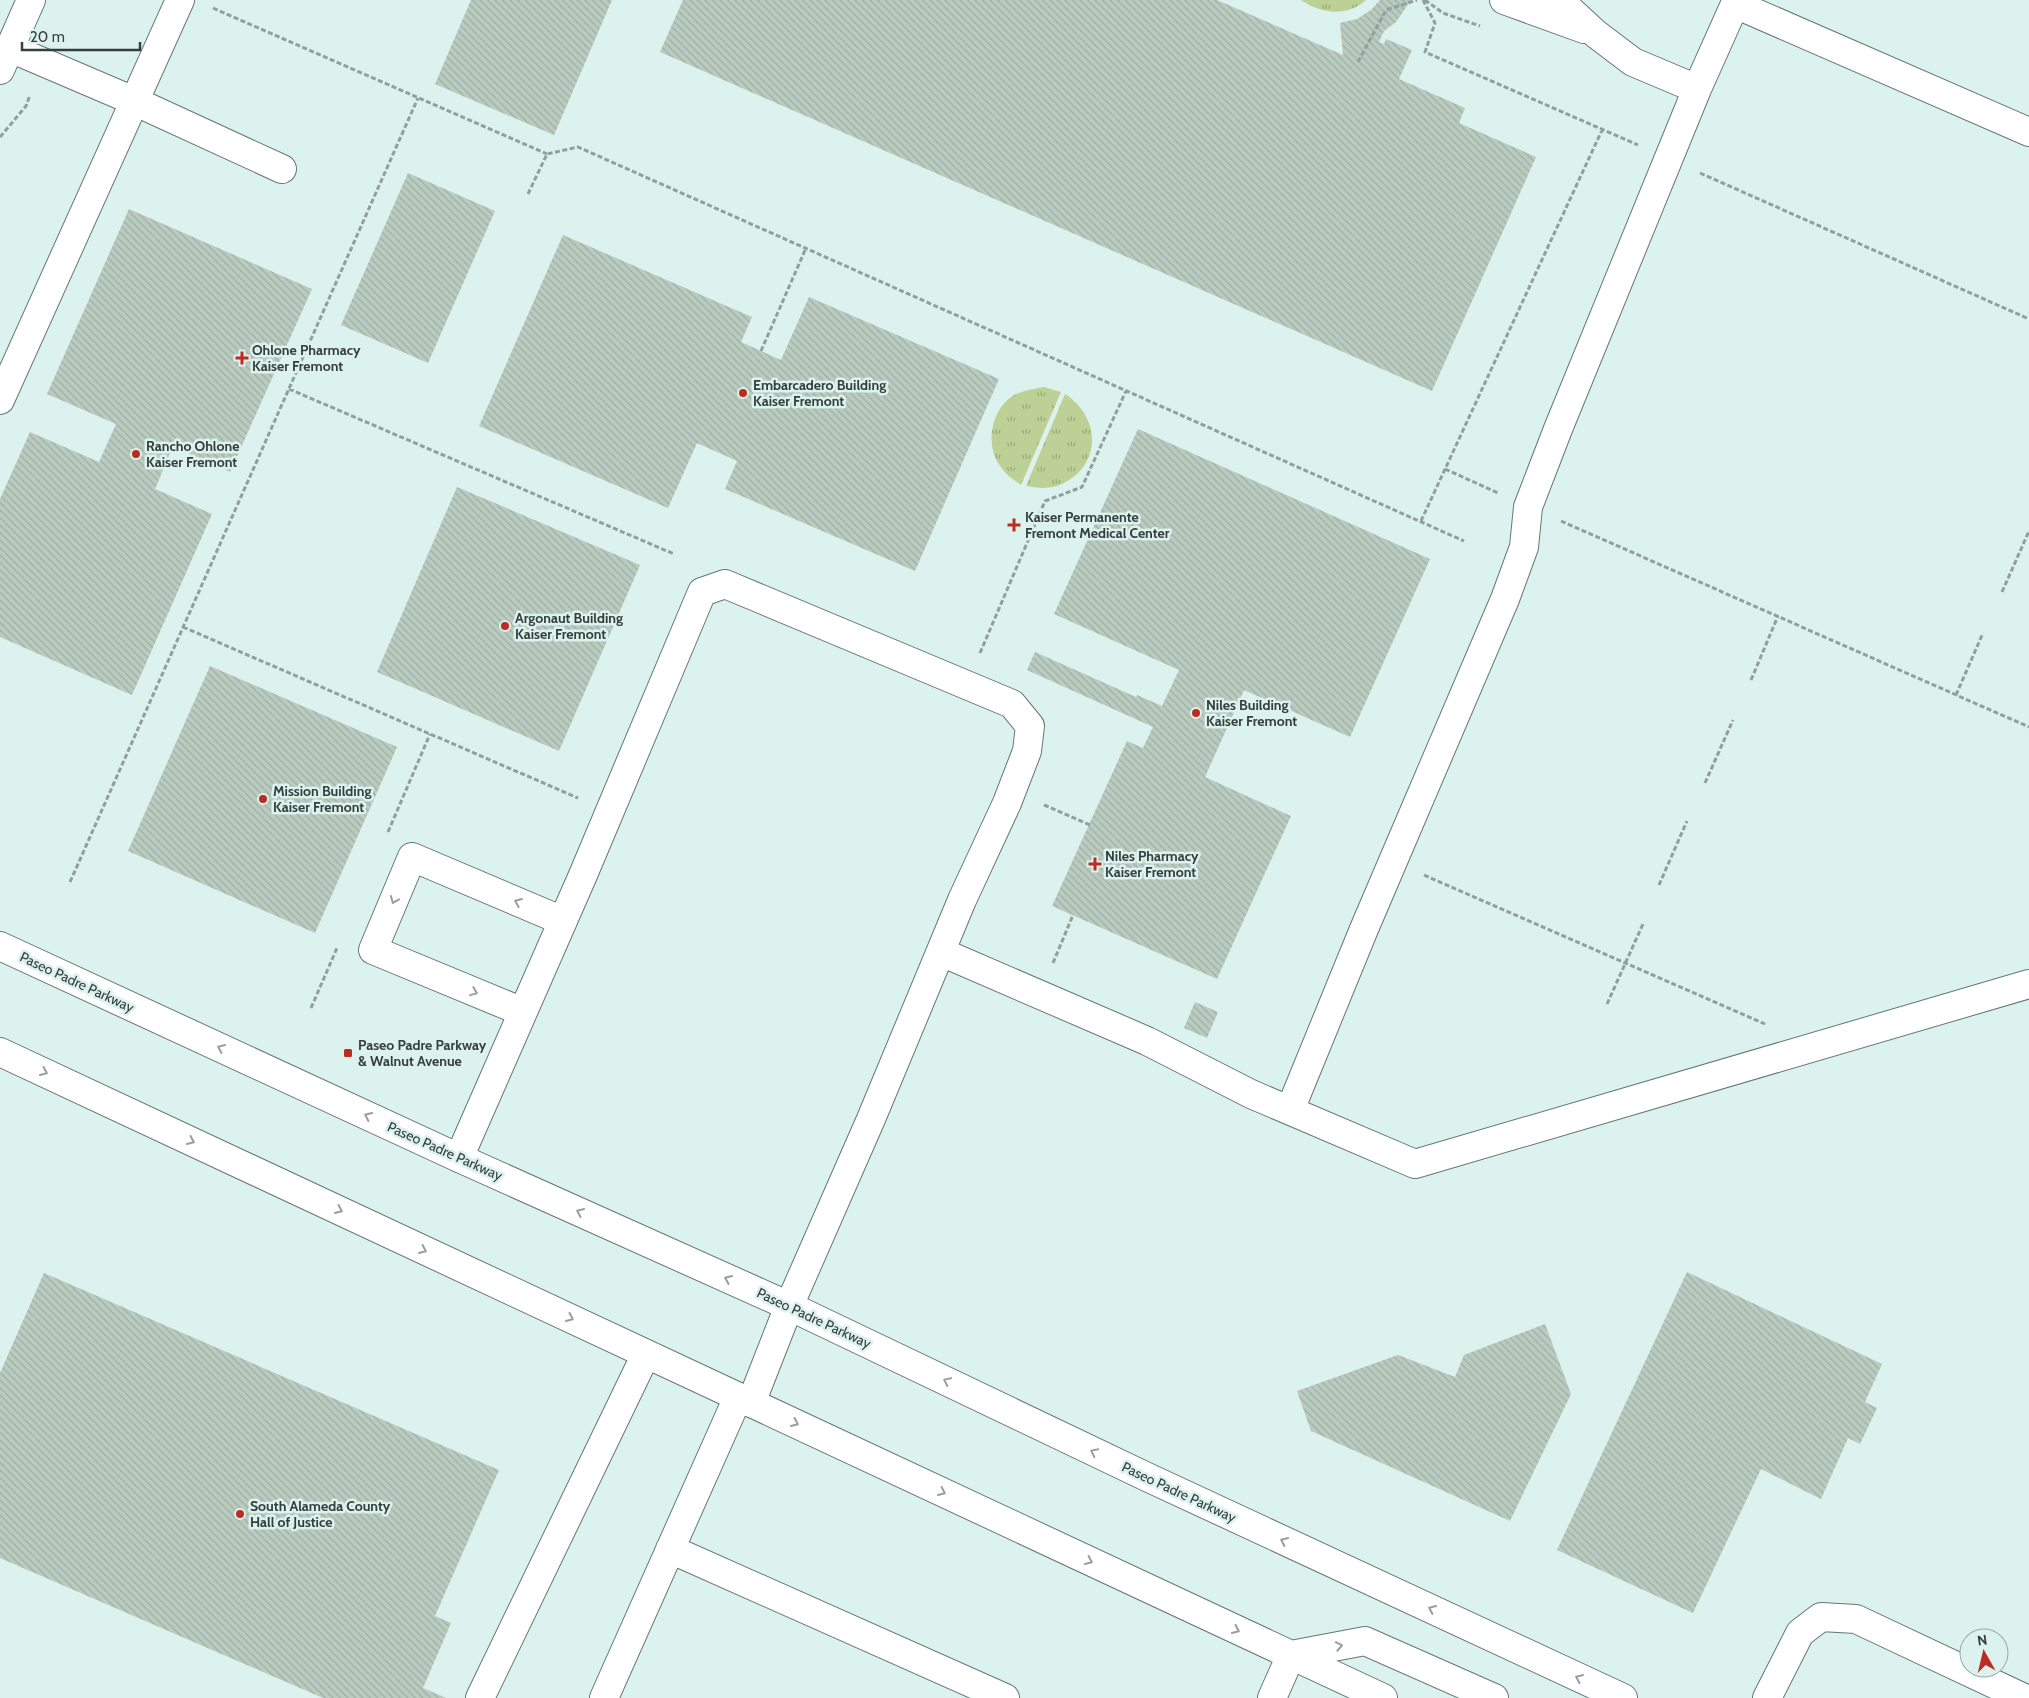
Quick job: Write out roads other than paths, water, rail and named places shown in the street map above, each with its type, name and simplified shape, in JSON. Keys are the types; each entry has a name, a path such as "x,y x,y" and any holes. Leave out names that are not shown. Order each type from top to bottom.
{"main road":[{"path":"31,0 5,59 134,101 282,169"},
{"path":"0,400 180,0"},
{"path":"1504,0 1596,34"},
{"path":"1559,0 1596,34 1633,62 1697,89"},
{"path":"1290,1110 1364,929 1504,600 1524,547 1528,507 1558,428 1697,89 1735,4 2029,132"},
{"path":"458,1158 563,921 702,592 725,584 1012,704 1030,726 1027,751 1007,802 941,952 871,1119 789,1306 670,1549 604,1698"},
{"path":"523,1012 373,950 412,857 563,921"},
{"name":"Paseo Padre Parkway","path":"0,946 458,1158 789,1306 1156,1482 1623,1698"},
{"path":"941,952 1147,1041 1251,1094 1415,1164 2029,984"},
{"path":"2,1058 646,1354 1383,1698"},
{"path":"480,1698 646,1354"},
{"path":"670,1549 1005,1698"},
{"path":"1768,1698 1800,1634 1821,1617 1856,1619 2024,1698"},
{"path":"1291,1655 1365,1640 1494,1698"},
{"path":"1272,1698 1291,1655"}],"place":[{"name":"Ohlone Pharmacy Kaiser Fremont","path":"242,358"},
{"name":"Embarcadero Building Kaiser Fremont","path":"743,393"},
{"name":"Rancho Ohlone Kaiser Fremont","path":"136,454"},
{"name":"Kaiser Permanente Fremont Medical Center","path":"1014,525"},
{"name":"Argonaut Building Kaiser Fremont","path":"505,626"},
{"name":"Niles Building Kaiser Fremont","path":"1196,713"},
{"name":"Mission Building Kaiser Fremont","path":"263,799"},
{"name":"Niles Pharmacy Kaiser Fremont","path":"1095,864"},
{"name":"Paseo Padre Parkway & Walnut Avenue","path":"348,1053"},
{"name":"South Alameda County Hall of Justice","path":"240,1514"}]}
